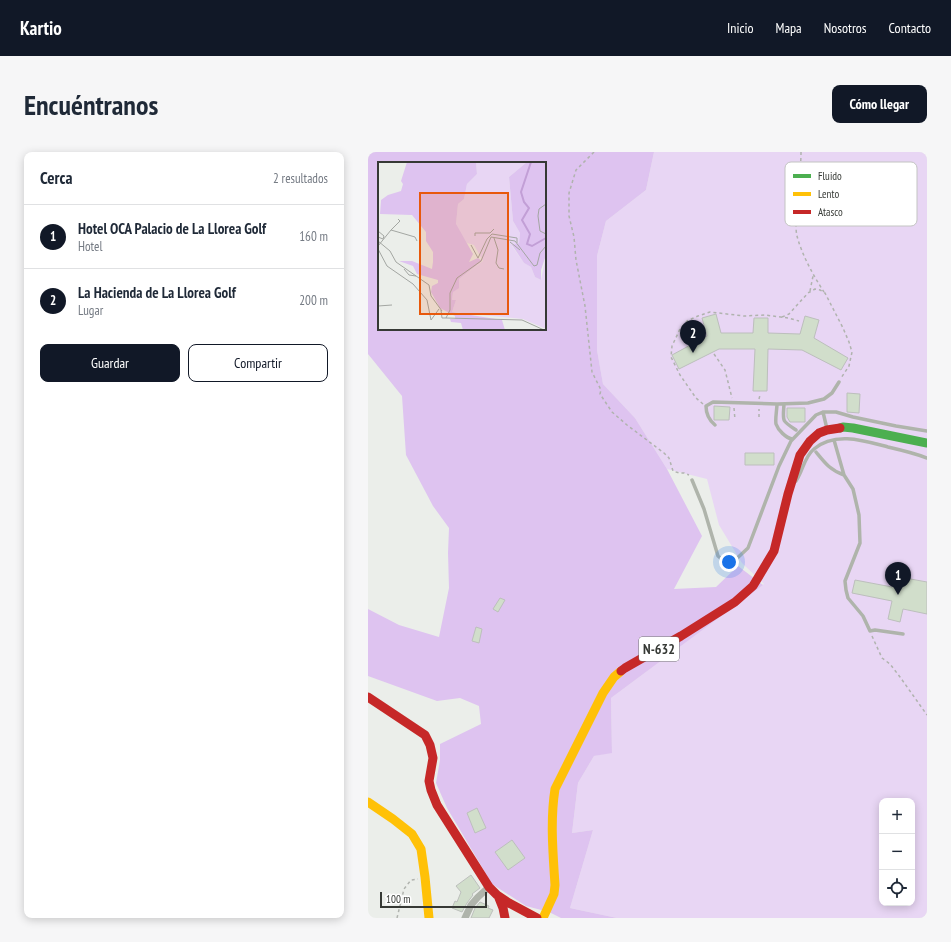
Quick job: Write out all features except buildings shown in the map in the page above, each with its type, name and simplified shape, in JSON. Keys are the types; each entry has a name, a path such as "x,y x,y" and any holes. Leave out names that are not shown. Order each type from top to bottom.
{"main road":[{"name":"N-632","path":"551,900 554,894 555,885 551,821 552,803 555,789 603,693 614,677 625,668 681,636 735,602 753,586 774,551 788,494 800,454 810,441 819,433 843,427 927,443"},
{"path":"368,697 425,735 432,751 433,758 429,781 437,805 489,888 499,898 537,918"},
{"path":"368,802 412,834 421,849 426,877 429,918"},
{"path":"499,898 504,908 506,918"},
{"path":"510,918 519,913 527,913 551,900"},
{"path":"544,918 551,900"}],"street":[{"path":"465,918 471,905 489,888"}],"lane":[{"path":"715,425 710,421 706,411 706,406 713,402 777,404 808,403 824,399 832,393 839,382"},
{"path":"777,404 776,424 785,436 792,439"},
{"path":"784,404 783,419 796,430"},
{"path":"692,480 704,509 718,556 725,562 732,562 748,548 779,466 792,439 816,415 823,412 836,412 896,426 927,431"},
{"path":"823,412 827,430"},
{"path":"788,494 799,477 806,460 814,449 826,441 842,439 862,440 927,458"},
{"path":"834,440 844,475 853,489 859,515 860,543 845,581 848,598 862,616 870,631 875,630 903,634"},
{"path":"816,452 830,468 844,475"}],"path":[{"path":"594,152 576,170 568,193 576,260 585,306 592,372 601,390 600,394 612,412 664,453 669,458 673,470 689,475 692,480"},
{"path":"796,226 797,235 806,260 843,328 852,352 849,366 839,382"},
{"path":"810,291 813,275"},
{"path":"781,317 789,314 810,291 815,289 820,290 825,294"},
{"path":"706,406 696,398 680,375 671,357 672,346 680,329 687,321 710,312 744,316 765,315 800,321"},
{"path":"714,354 725,370 733,403 735,420"},
{"path":"870,631 882,658 890,664 927,715"},
{"path":"397,918 404,889 411,880 426,877"}],"shaded area":[{"path":"368,152 654,152 646,190 606,221 597,256 597,350 603,384 635,418 667,469 702,536 674,589 716,587 738,566 763,585 611,698 612,753 594,756 578,783 572,833 593,830 570,908 617,918 561,918 549,912 526,906 492,884 447,808 436,783 440,760 440,744 481,724 479,706 460,698 437,701 368,676 368,609 399,625 439,637 449,588 449,528 433,506 406,455 402,396 368,354"},
{"path":"654,152 927,152 927,918 617,918 570,908 593,830 572,833 578,783 594,756 612,752 611,698 764,584 742,563 719,525 707,479 667,469 635,418 603,384 597,350 597,256 606,221 646,190"}],"traffic: fast":[{"path":"840,428 853,428 927,443"}],"traffic: slow":[{"path":"543,918 554,894 555,885 552,825 555,789 603,693 614,677 621,671"},
{"path":"368,802 412,834 421,849 429,918"}],"traffic: jam":[{"path":"621,671 735,602 753,586 774,551 788,494 800,455 810,441 819,433 840,428"},
{"path":"368,697 425,735 430,745 433,758 429,781 437,805 489,887 497,895 509,903 537,918"},
{"path":"499,898 505,918"}],"place":[{"name":"La Hacienda de La Llorea Golf","path":"693,353"},
{"name":"Hotel OCA Palacio de La Llorea Golf","path":"898,595"}]}
